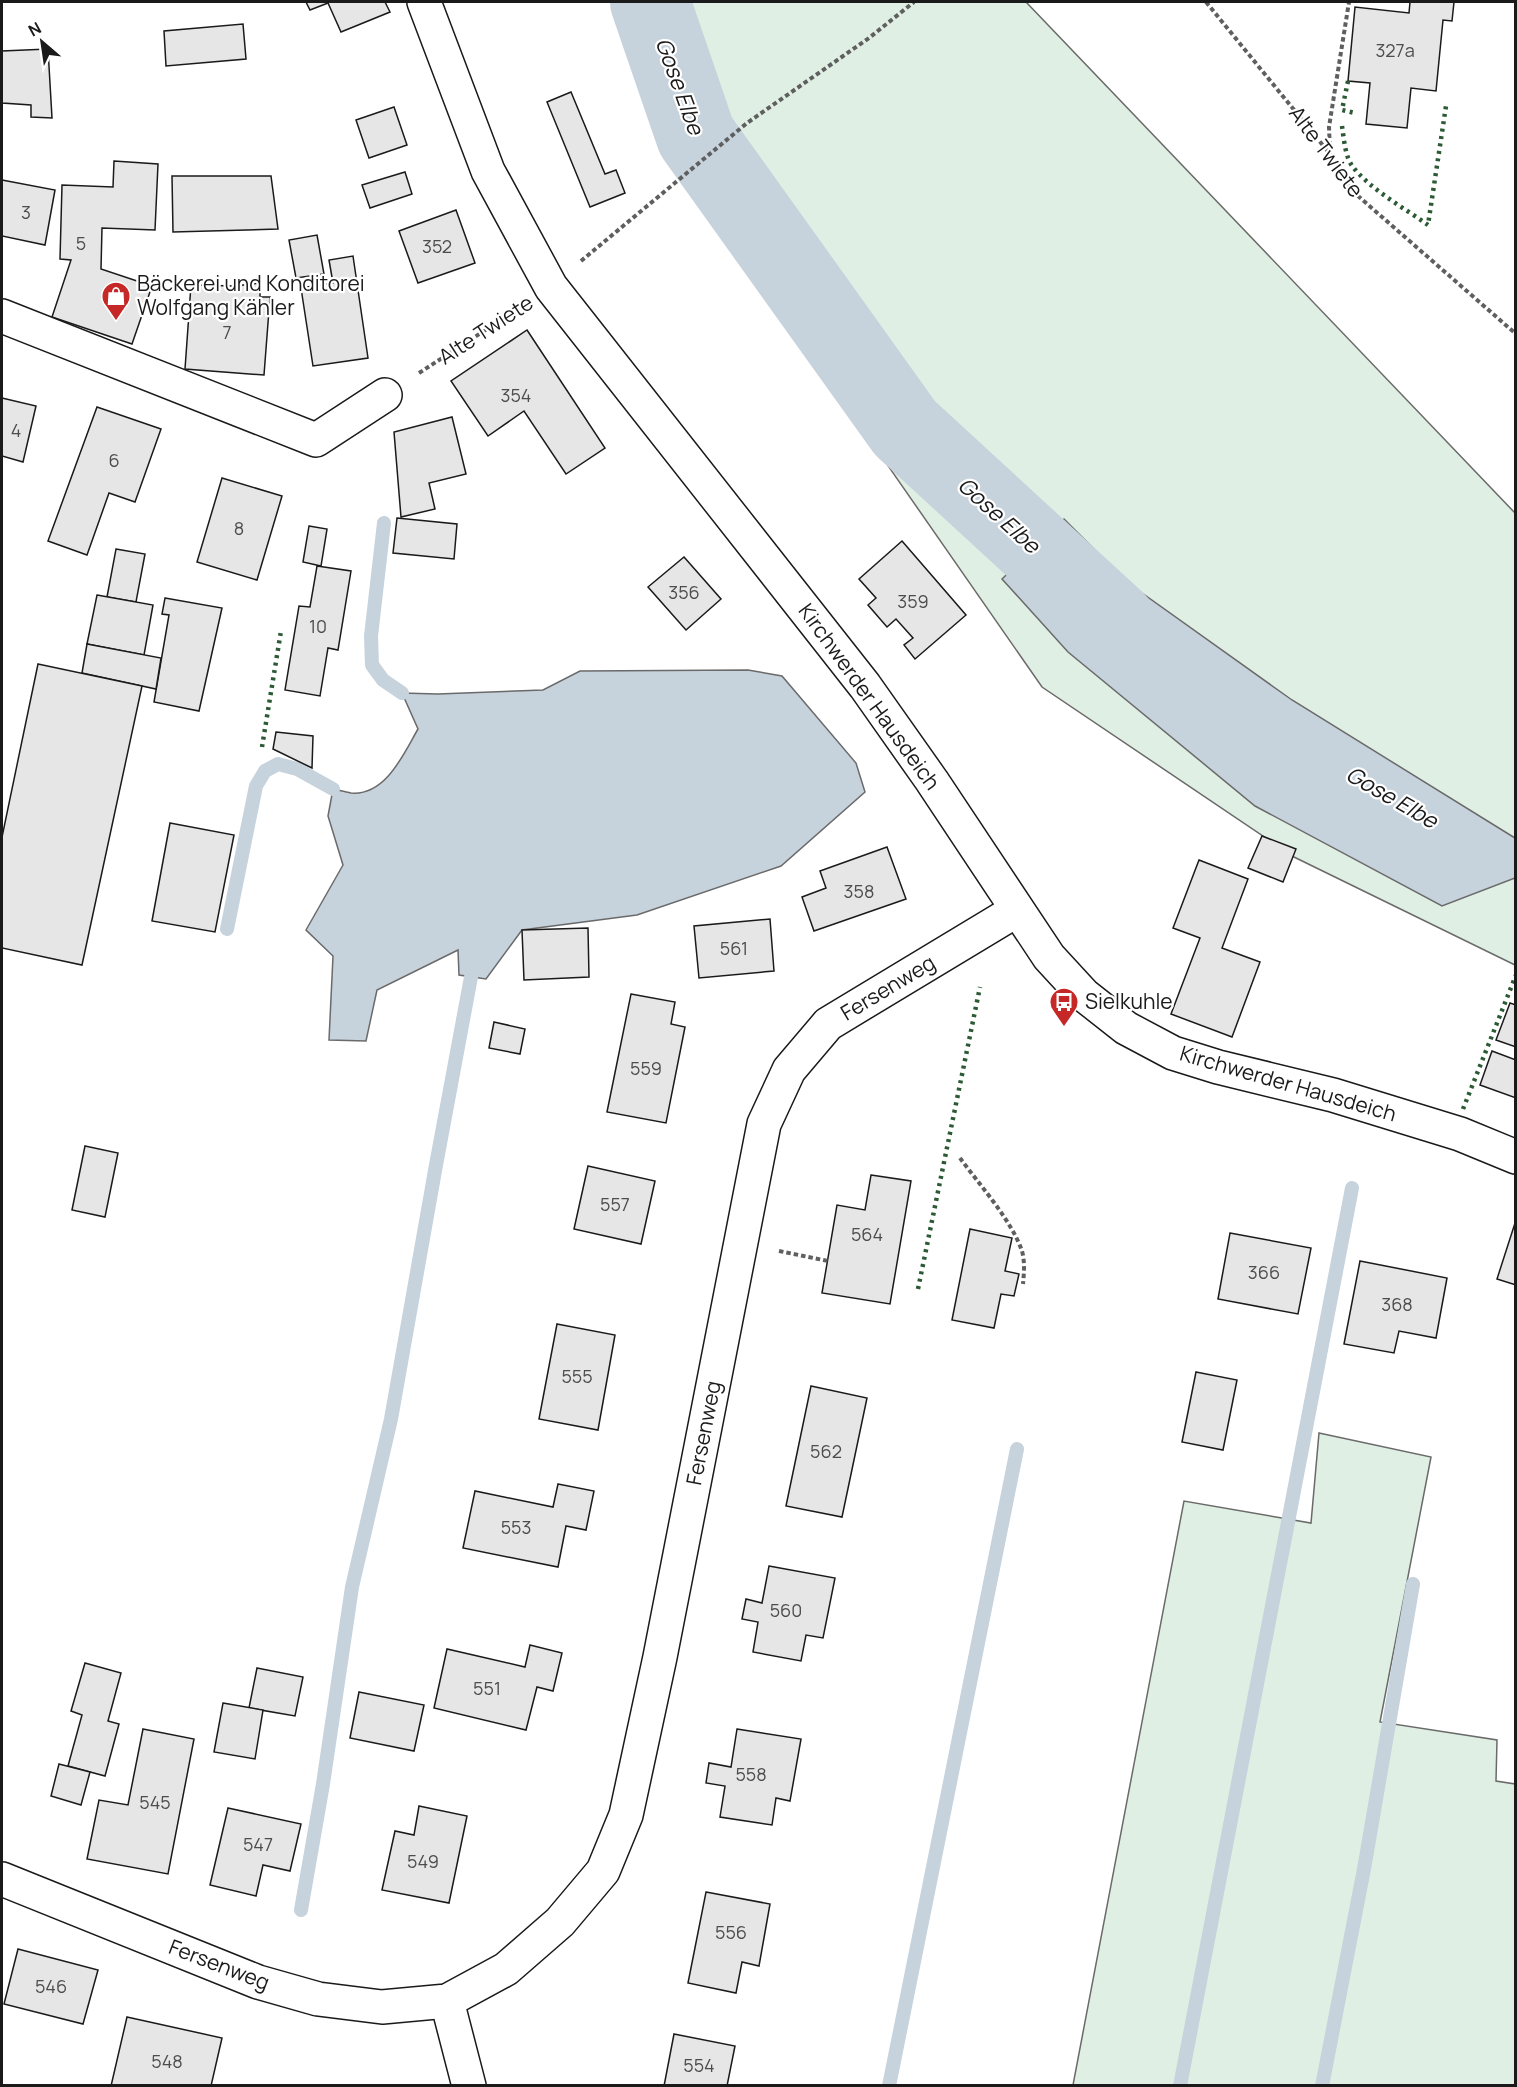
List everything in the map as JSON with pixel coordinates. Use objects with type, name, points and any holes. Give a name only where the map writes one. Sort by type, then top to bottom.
[{"type":"street","name":"Kirchwerder Hausdeich","points":[[424,2],[488,171],[551,287],[865,686],[932,781],[1049,957],[1084,995],[1126,1028],[1173,1053],[1218,1067],[1345,1098],[1460,1134],[1515,1157]]},
{"type":"street","points":[[2,316],[316,440],[385,395]]},
{"type":"street","name":"Fersenweg","points":[[2,1879],[258,1982],[318,1999],[382,2007],[447,2001],[506,1969],[560,1922],[603,1871],[626,1815],[660,1657],[764,1124],[789,1070],[828,1024],[1017,910]]},
{"type":"street","points":[[447,2001],[469,2085]]},
{"type":"path","name":"Alte Twiete","points":[[385,395],[551,287],[747,123],[869,38],[914,2]]},
{"type":"path","name":"Alte Twiete","points":[[1206,2],[1330,154],[1332,166],[1358,196],[1515,334]]},
{"type":"path","points":[[1330,154],[1329,127],[1349,2]]},
{"type":"path","points":[[960,1158],[1016,1234],[1025,1268],[1023,1284]]},
{"type":"path","points":[[740,1244],[828,1261]]},
{"type":"green space","points":[[619,2],[1026,2],[1515,513],[1515,965],[1294,857],[1042,687],[747,263]]},
{"type":"green space","points":[[1319,1433],[1431,1457],[1380,1722],[1497,1740],[1496,1781],[1515,1784],[1515,2085],[1073,2085],[1184,1501],[1311,1523]]},
{"type":"water","points":[[1064,519],[1128,583],[1292,700],[1515,838],[1515,878],[1442,906],[1255,806],[1068,652],[1002,579]]},
{"type":"water","points":[[748,670],[782,676],[856,763],[865,792],[781,866],[637,915],[522,930],[486,979],[459,975],[458,950],[377,990],[366,1041],[329,1040],[333,956],[306,930],[343,865],[328,816],[333,789],[351,793],[374,788],[400,761],[418,729],[402,693],[543,690],[580,671]]},
{"type":"building","points":[[306,2],[385,2],[390,12],[341,32],[328,3],[310,10]]},
{"type":"building","points":[[1410,2],[1454,2],[1452,21],[1443,20],[1436,91],[1411,88],[1407,128],[1366,124],[1370,83],[1348,81],[1355,7],[1409,13]]},
{"type":"building","points":[[243,24],[246,59],[166,66],[164,31]]},
{"type":"building","points":[[48,49],[52,118],[31,117],[31,105],[2,103],[2,51]]},
{"type":"building","points":[[571,92],[605,174],[616,170],[625,193],[590,207],[547,102]]},
{"type":"building","points":[[394,107],[407,145],[369,158],[356,120]]},
{"type":"building","points":[[114,161],[158,164],[155,230],[102,228],[101,269],[152,286],[132,344],[52,317],[71,260],[60,259],[62,185],[113,187]]},
{"type":"building","points":[[405,172],[412,194],[370,208],[362,185]]},
{"type":"building","points":[[172,176],[271,176],[278,229],[173,232]]},
{"type":"building","points":[[2,180],[55,190],[45,245],[2,236]]},
{"type":"building","points":[[456,210],[475,263],[418,283],[399,231]]},
{"type":"building","points":[[317,235],[324,274],[296,278],[289,240]]},
{"type":"building","points":[[353,256],[368,358],[313,366],[301,288],[333,283],[329,260]]},
{"type":"building","points":[[260,283],[260,297],[270,297],[264,375],[185,369],[191,285],[235,286]]},
{"type":"building","points":[[527,330],[605,448],[566,474],[524,411],[488,436],[451,381]]},
{"type":"building","points":[[2,398],[36,406],[23,462],[2,456]]},
{"type":"building","points":[[97,407],[161,429],[135,502],[109,493],[87,555],[48,541]]},
{"type":"building","points":[[452,417],[466,474],[429,483],[435,509],[401,517],[394,432]]},
{"type":"building","points":[[222,478],[282,496],[257,580],[197,562]]},
{"type":"building","points":[[397,518],[457,524],[454,559],[393,553]]},
{"type":"building","points":[[309,526],[327,529],[321,566],[303,562]]},
{"type":"building","points":[[902,541],[966,615],[915,659],[904,645],[913,638],[896,619],[887,627],[868,605],[876,598],[859,579]]},
{"type":"building","points":[[116,549],[145,554],[136,602],[107,597]]},
{"type":"building","points":[[684,557],[721,599],[686,630],[648,587]]},
{"type":"building","points":[[317,566],[351,571],[338,650],[328,648],[320,696],[285,690],[299,606],[310,607]]},
{"type":"building","points":[[97,595],[153,605],[144,655],[87,644]]},
{"type":"building","points":[[165,598],[222,608],[199,711],[154,702],[169,615],[162,614]]},
{"type":"building","points":[[87,644],[161,658],[156,689],[82,673]]},
{"type":"building","points":[[38,664],[142,686],[82,965],[2,948],[2,837]]},
{"type":"building","points":[[276,732],[313,736],[312,768],[273,749]]},
{"type":"building","points":[[170,823],[234,835],[215,932],[152,921]]},
{"type":"building","points":[[1262,836],[1296,849],[1283,882],[1248,868]]},
{"type":"building","points":[[887,847],[906,899],[814,931],[802,897],[826,888],[820,871]]},
{"type":"building","points":[[1199,860],[1248,879],[1222,948],[1260,962],[1232,1037],[1171,1014],[1200,938],[1173,928]]},
{"type":"building","points":[[770,919],[774,971],[699,978],[694,926]]},
{"type":"building","points":[[588,928],[589,977],[524,980],[522,930]]},
{"type":"building","points":[[631,994],[675,1002],[671,1024],[685,1027],[666,1123],[607,1112]]},
{"type":"building","points":[[1510,1003],[1516,1005],[1516,1047],[1496,1040]]},
{"type":"building","points":[[494,1022],[525,1029],[520,1054],[489,1048]]},
{"type":"building","points":[[1492,1051],[1516,1060],[1516,1098],[1480,1085]]},
{"type":"building","points":[[85,1146],[118,1153],[105,1217],[72,1210]]},
{"type":"building","points":[[588,1166],[655,1181],[641,1244],[574,1229]]},
{"type":"building","points":[[871,1175],[911,1181],[890,1304],[822,1293],[837,1205],[865,1210]]},
{"type":"building","points":[[1516,1220],[1516,1285],[1497,1279]]},
{"type":"building","points":[[970,1229],[1012,1238],[1005,1271],[1019,1274],[1014,1296],[1001,1294],[994,1328],[952,1320]]},
{"type":"building","points":[[1230,1233],[1311,1248],[1298,1314],[1218,1299]]},
{"type":"building","points":[[1360,1261],[1447,1278],[1436,1338],[1399,1331],[1394,1353],[1344,1344]]},
{"type":"building","points":[[557,1324],[615,1335],[598,1430],[539,1419]]},
{"type":"building","points":[[1196,1372],[1237,1380],[1223,1450],[1182,1442]]},
{"type":"building","points":[[811,1386],[867,1398],[842,1517],[786,1506]]},
{"type":"building","points":[[558,1484],[594,1491],[586,1530],[566,1526],[558,1567],[463,1548],[475,1491],[553,1507]]},
{"type":"building","points":[[769,1566],[835,1578],[823,1638],[806,1635],[801,1661],[753,1652],[758,1622],[742,1619],[746,1599],[762,1603]]},
{"type":"building","points":[[530,1645],[562,1653],[553,1691],[537,1687],[526,1730],[434,1708],[447,1649],[525,1667]]},
{"type":"building","points":[[85,1663],[121,1673],[108,1721],[119,1724],[105,1776],[68,1766],[82,1715],[71,1711]]},
{"type":"building","points":[[257,1668],[303,1677],[295,1716],[249,1708]]},
{"type":"building","points":[[359,1692],[424,1705],[414,1751],[350,1738]]},
{"type":"building","points":[[223,1703],[263,1710],[255,1759],[214,1752]]},
{"type":"building","points":[[143,1729],[194,1739],[168,1874],[87,1859],[99,1800],[128,1805]]},
{"type":"building","points":[[737,1729],[801,1739],[790,1801],[776,1798],[772,1825],[720,1817],[725,1786],[706,1783],[709,1763],[731,1767]]},
{"type":"building","points":[[59,1764],[90,1772],[81,1805],[51,1796]]},
{"type":"building","points":[[419,1806],[467,1816],[449,1903],[382,1890],[395,1831],[414,1835]]},
{"type":"building","points":[[228,1808],[301,1824],[290,1871],[263,1865],[256,1896],[210,1885]]},
{"type":"building","points":[[706,1892],[770,1904],[759,1966],[742,1962],[736,1993],[688,1983]]},
{"type":"building","points":[[18,1949],[98,1970],[83,2024],[4,2004]]},
{"type":"building","points":[[127,2017],[222,2038],[211,2086],[111,2086]]},
{"type":"building","points":[[674,2034],[735,2046],[727,2086],[664,2086]]},
{"type":"waterway","name":"Gose Elbe","points":[[650,2],[696,136],[905,428],[1116,622]]},
{"type":"waterway","points":[[384,523],[371,636],[372,665],[383,680],[402,693]]},
{"type":"waterway","points":[[227,929],[256,786],[265,771],[278,764],[297,769],[333,789]]},
{"type":"waterway","points":[[301,1910],[323,1784],[352,1587],[391,1419],[471,977]]},
{"type":"waterway","points":[[1180,2086],[1352,1188]]},
{"type":"waterway","points":[[889,2086],[1017,1449]]},
{"type":"waterway","points":[[1322,2086],[1364,1869],[1413,1584]]},
{"type":"hedge","points":[[1348,81],[1342,110],[1355,113]]},
{"type":"hedge","points":[[1342,126],[1347,153],[1353,167],[1378,191],[1428,225],[1446,106]]},
{"type":"hedge","points":[[262,747],[281,631]]},
{"type":"hedge","points":[[1463,1109],[1516,975]]},
{"type":"hedge","points":[[918,1289],[980,987]]},
{"type":"place","name":"Bäckerei und Konditorei Wolfgang Kähler","points":[[116,322]]},
{"type":"place","name":"Sielkuhle","points":[[1064,1028]]}]
